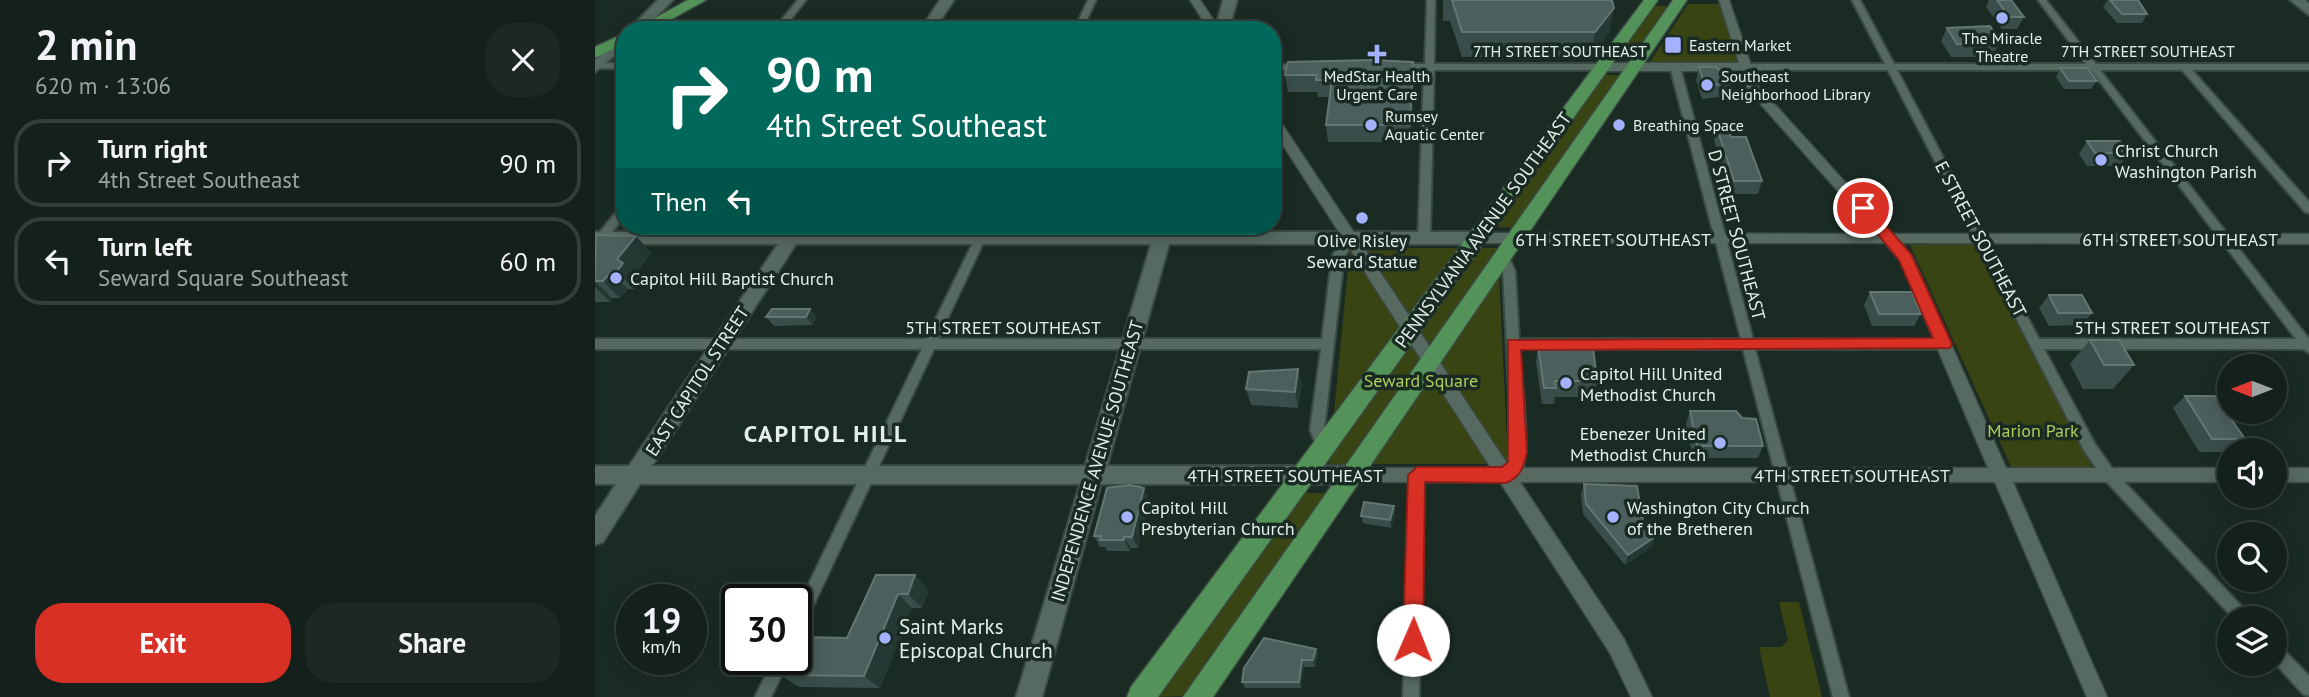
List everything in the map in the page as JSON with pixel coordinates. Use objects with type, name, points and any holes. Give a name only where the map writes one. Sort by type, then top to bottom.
[{"type":"main road","points":[[646,21],[666,0]]},
{"type":"main road","points":[[656,21],[699,0]]},
{"type":"main road","points":[[933,21],[947,0]]},
{"type":"main road","points":[[1224,21],[1230,0]]},
{"type":"main road","name":"PENNSYLVANIA AVENUE SOUTHEAST","points":[[1142,697],[1651,0]]},
{"type":"main road","name":"PENNSYLVANIA AVENUE SOUTHEAST","points":[[1197,697],[1680,0]]},
{"type":"main road","points":[[2297,0],[2309,11]]},
{"type":"main road","points":[[596,62],[616,45]]},
{"type":"main road","points":[[597,240],[720,235]]},
{"type":"main road","name":"EAST CAPITOL STREET","points":[[595,535],[792,235]]},
{"type":"main road","name":"INDEPENDENCE AVENUE SOUTHEAST","points":[[1029,697],[1162,235]]},
{"type":"main road","name":"6TH STREET SOUTHEAST","points":[[1257,235],[1477,238]]},
{"type":"main road","points":[[1477,238],[1489,254],[1504,254]]},
{"type":"main road","points":[[1325,447],[1351,475]]},
{"type":"main road","name":"4TH STREET SOUTHEAST","points":[[595,475],[1351,475]]},
{"type":"street","points":[[784,21],[802,0]]},
{"type":"street","points":[[1082,21],[1092,0]]},
{"type":"street","points":[[1195,0],[1209,21]]},
{"type":"street","points":[[1424,238],[1431,0]]},
{"type":"street","points":[[1724,0],[1752,87],[1906,258],[2097,697]]},
{"type":"street","name":"E STREET SOUTHEAST","points":[[1856,0],[2090,448],[2109,475],[2232,606]]},
{"type":"street","points":[[2042,0],[2308,345]]},
{"type":"street","points":[[596,62],[616,65]]},
{"type":"street","points":[[1281,68],[1313,67]]},
{"type":"street","name":"7TH STREET SOUTHEAST","points":[[1384,67],[2309,68]]},
{"type":"street","name":"D STREET SOUTHEAST","points":[[1675,67],[1841,697]]},
{"type":"street","points":[[2185,67],[2309,209]]},
{"type":"street","points":[[1281,132],[1617,646],[1642,697]]},
{"type":"street","points":[[597,240],[616,219]]},
{"type":"street","points":[[812,594],[982,235]]},
{"type":"street","points":[[1325,447],[1317,430],[1338,256],[1351,238]]},
{"type":"street","name":"6TH STREET SOUTHEAST","points":[[1477,238],[1504,254],[1720,239],[2309,239]]},
{"type":"street","points":[[1504,254],[1509,271],[1518,458],[1516,466],[1506,475]]},
{"type":"street","name":"5TH STREET SOUTHEAST","points":[[595,344],[1328,344]]},
{"type":"street","points":[[1513,344],[1944,344]]},
{"type":"street","name":"5TH STREET SOUTHEAST","points":[[2036,344],[2308,345]]},
{"type":"street","name":"4TH STREET SOUTHEAST","points":[[1351,475],[2217,475]]},
{"type":"street","points":[[1411,697],[1417,475]]},
{"type":"street","points":[[2287,475],[2309,475]]},
{"type":"street","points":[[2287,665],[2309,688]]},
{"type":"street","points":[[763,697],[774,675]]},
{"type":"green space","points":[[1688,4],[1719,4],[1739,62],[1650,62]]},
{"type":"green space","points":[[1654,6],[1670,6],[1633,59],[1615,59]]},
{"type":"green space","points":[[1604,75],[1622,75],[1515,228],[1494,227]]},
{"type":"green space","name":"Marion Park","points":[[1910,245],[1977,245],[2093,469],[2012,469]]},
{"type":"green space","name":"Seward Square","points":[[1350,248],[1502,248],[1498,253],[1508,464],[1329,464]]},
{"type":"green space","points":[[1303,493],[1330,493],[1187,696],[1156,697]]},
{"type":"green space","points":[[1779,602],[1799,602],[1822,697],[1770,697],[1759,647],[1782,647],[1788,640]]},
{"type":"building","points":[[1452,0],[1612,0],[1614,8],[1595,32],[1462,32]]},
{"type":"building","points":[[1997,0],[2011,0],[2024,17],[2009,17]]},
{"type":"building","points":[[2110,0],[2138,0],[2147,14],[2122,14]]},
{"type":"building","points":[[1990,26],[2000,42],[1957,44],[1947,28]]},
{"type":"building","points":[[1288,62],[1413,62],[1410,125],[1326,125],[1332,80],[1316,80],[1317,75],[1285,75]]},
{"type":"building","points":[[1699,67],[1716,67],[1731,83],[1705,86]]},
{"type":"building","points":[[2060,68],[2087,68],[2097,81],[2069,81]]},
{"type":"building","points":[[1717,128],[1728,128],[1731,137],[1746,137],[1762,181],[1734,181]]},
{"type":"building","points":[[2087,141],[2120,141],[2129,153],[2095,153]]},
{"type":"building","points":[[596,235],[636,236],[617,259],[623,263],[603,281],[595,281]]},
{"type":"building","points":[[1870,292],[1912,292],[1921,314],[1879,314]]},
{"type":"building","points":[[2049,295],[2082,295],[2092,313],[2058,313]]},
{"type":"building","points":[[772,309],[810,309],[806,317],[766,317]]},
{"type":"building","points":[[2090,340],[2119,340],[2134,365],[2104,365]]},
{"type":"building","points":[[1538,345],[1593,347],[1597,381],[1555,381],[1556,388],[1544,388]]},
{"type":"building","points":[[1298,369],[1295,392],[1246,389],[1249,372]]},
{"type":"building","points":[[2185,396],[2215,396],[2217,424],[2235,424],[2244,438],[2212,439]]},
{"type":"building","points":[[1690,411],[1736,411],[1742,418],[1756,419],[1763,446],[1697,446]]},
{"type":"building","points":[[1584,484],[1637,486],[1644,527],[1655,537],[1628,555],[1586,504]]},
{"type":"building","name":"Capitol Hill Presbyterian Church","points":[[1130,485],[1144,488],[1132,537],[1124,537],[1124,540],[1100,540],[1101,536],[1094,536],[1107,488]]},
{"type":"building","points":[[1364,502],[1394,506],[1390,520],[1361,516]]},
{"type":"building","points":[[876,575],[915,575],[908,594],[898,594],[864,676],[780,675],[812,675],[812,637],[847,638]]},
{"type":"building","points":[[1264,638],[1316,649],[1313,660],[1302,660],[1299,682],[1242,682],[1244,668]]},
{"type":"place","name":"The Miracle Theatre","points":[[2002,18]]},
{"type":"place","name":"Eastern Market","points":[[1673,45]]},
{"type":"place","name":"MedStar Health Urgent Care","points":[[1377,54]]},
{"type":"place","name":"Southeast Neighborhood Library","points":[[1707,85]]},
{"type":"place","name":"Rumsey Aquatic Center","points":[[1371,125]]},
{"type":"place","name":"Breathing Space","points":[[1619,125]]},
{"type":"place","name":"Christ Church Washington Parish","points":[[2101,160]]},
{"type":"place","name":"Olive Risley Seward Statue","points":[[1362,218]]},
{"type":"place","name":"Capitol Hill Baptist Church","points":[[616,278]]},
{"type":"place","name":"Capitol Hill United Methodist Church","points":[[1566,383]]},
{"type":"place","name":"Ebenezer United Methodist Church","points":[[1720,443]]},
{"type":"place","name":"Capitol Hill Presbyterian Church","points":[[1127,517]]},
{"type":"place","name":"Washington City Church of the Bretheren","points":[[1613,517]]},
{"type":"place","name":"Saint Marks Episcopal Church","points":[[885,638]]},
{"type":"district","name":"CAPITOL HILL","points":[[826,433]]},
{"type":"route","points":[[1413,640],[1417,475],[1506,475],[1516,466],[1518,452],[1513,344],[1944,344],[1906,258],[1863,208]]}]
